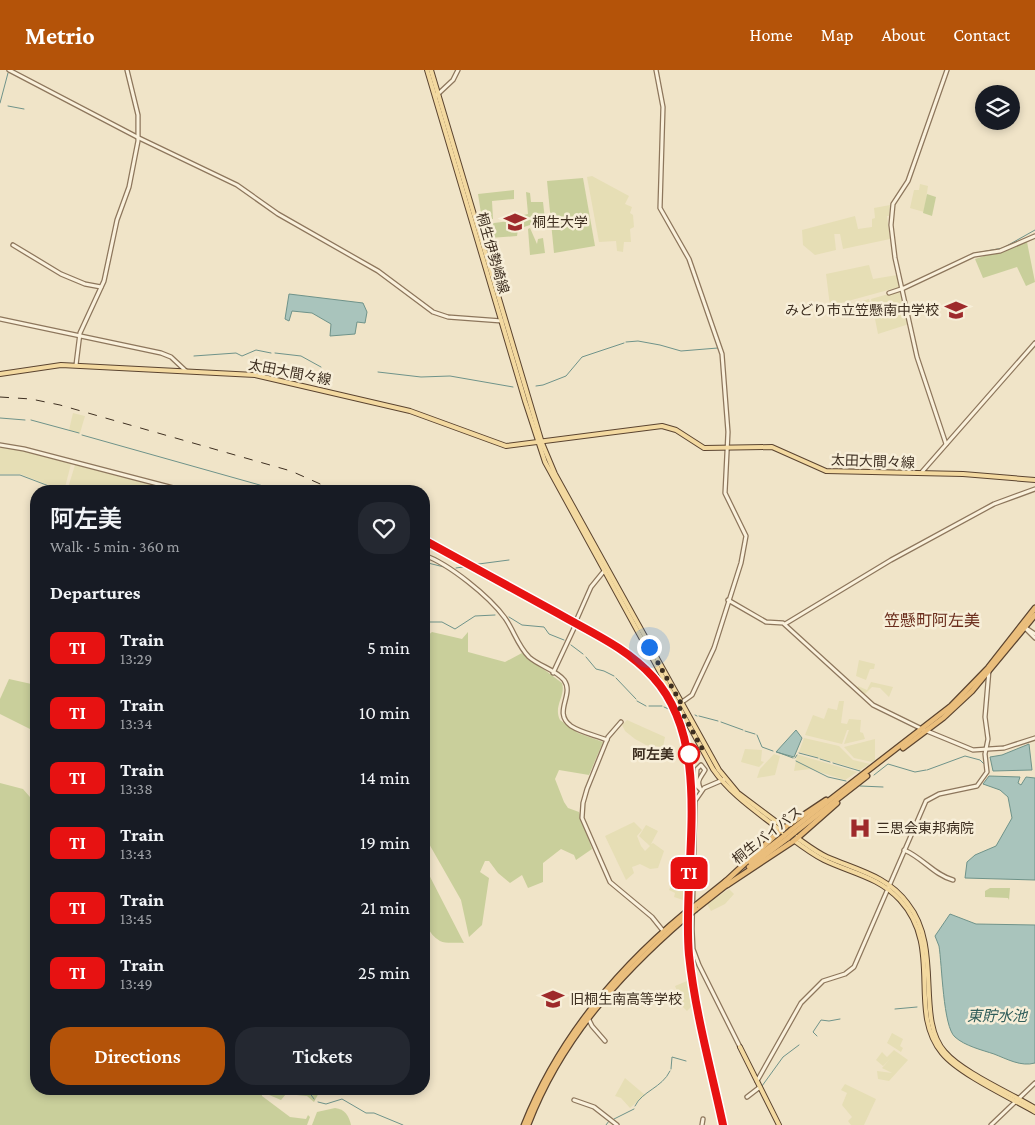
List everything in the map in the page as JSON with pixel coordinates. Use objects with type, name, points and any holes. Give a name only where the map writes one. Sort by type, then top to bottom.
[{"type":"highway","name":"桐生バイパス","points":[[524,1125],[549,1073],[588,1015],[665,933],[726,883],[856,785],[962,700],[1023,626],[1035,608]]},
{"type":"highway","name":"桐生バイパス","points":[[1023,626],[1035,615]]},
{"type":"highway","name":"桐生バイパス","points":[[793,832],[867,772],[924,730]]},
{"type":"highway","points":[[726,883],[782,829],[867,772]]},
{"type":"highway","points":[[726,883],[796,839],[856,785]]},
{"type":"highway","name":"桐生バイパス","points":[[528,1125],[545,1081]]},
{"type":"main road","name":"桐生伊勢崎線","points":[[427,70],[437,96]]},
{"type":"main road","name":"桐生伊勢崎線","points":[[431,70],[503,321],[552,476],[667,686],[679,704]]},
{"type":"main road","name":"太田大間々線","points":[[0,374],[51,365],[76,365],[272,378],[410,411],[501,445],[540,443],[654,425],[673,428],[702,447],[775,448],[826,471],[963,474],[1035,480]]},
{"type":"main road","name":"桐生伊勢崎線","points":[[540,443],[560,486],[679,704]]},
{"type":"main road","points":[[679,704],[723,780],[737,797],[822,855],[870,873],[888,887],[908,910],[921,935],[925,959],[928,1021],[935,1043],[954,1064],[1035,1108]]},
{"type":"main road","points":[[740,1047],[778,1125]]},
{"type":"main road","points":[[1018,1100],[1035,1112]]},
{"type":"street","points":[[9,70],[138,138],[240,187],[284,218],[378,271],[433,312],[448,317],[503,321]]},
{"type":"street","points":[[76,365],[80,335],[101,287],[118,216],[129,187],[138,138],[138,114],[127,70]]},
{"type":"street","points":[[437,96],[453,80],[458,70]]},
{"type":"street","points":[[656,70],[663,107],[660,208],[689,259],[722,351],[728,448],[726,493],[746,536],[741,563],[713,652],[694,693],[679,704]]},
{"type":"street","points":[[946,444],[917,357],[901,289],[892,242],[892,209],[908,181],[947,70]]},
{"type":"street","points":[[889,293],[974,255],[1000,250],[1035,236]]},
{"type":"street","points":[[13,245],[61,274],[85,284],[101,287]]},
{"type":"street","points":[[0,319],[80,335],[171,357],[187,372]]},
{"type":"street","points":[[921,473],[1035,343]]},
{"type":"street","points":[[0,445],[24,449],[161,485]]},
{"type":"street","points":[[785,624],[891,560],[994,504],[1035,489]]},
{"type":"street","points":[[430,558],[450,568],[490,602],[506,620],[526,653],[562,679],[566,685],[562,711],[565,720],[577,729],[607,740]]},
{"type":"street","points":[[553,673],[592,587],[604,571]]},
{"type":"street","points":[[728,600],[766,622],[785,624],[873,705],[924,730],[971,749],[1009,748],[1035,738]]},
{"type":"street","points":[[1023,626],[1035,636]]},
{"type":"street","points":[[757,1081],[801,1003],[823,981],[845,974],[854,967],[928,799],[939,794],[976,786],[988,770],[985,758],[988,739],[985,717],[988,670]]},
{"type":"street","points":[[621,722],[607,740],[583,800],[582,815],[610,882],[652,917],[665,933]]},
{"type":"street","points":[[701,766],[705,770],[698,778],[698,785],[702,790],[696,786],[697,769],[701,766]]},
{"type":"street","points":[[723,780],[702,790],[694,806],[693,945],[699,965],[740,1047]]},
{"type":"street","points":[[904,850],[920,858],[942,875],[953,880]]},
{"type":"street","points":[[588,1015],[592,1026],[605,1041]]},
{"type":"street","points":[[991,1125],[1035,1083]]},
{"type":"street","points":[[748,1097],[760,1087]]},
{"type":"street","points":[[574,1100],[594,1106],[617,1125]]},
{"type":"street","points":[[702,1125],[703,1119]]},
{"type":"shaded area","points":[[592,176],[629,196],[625,204],[632,207],[630,213],[633,215],[634,227],[630,229],[631,242],[624,242],[623,252],[617,251],[616,241],[599,242],[587,177]]},
{"type":"shaded area","points":[[920,184],[928,186],[924,212],[910,208],[914,190],[919,190]]},
{"type":"shaded area","points":[[890,205],[889,216],[887,216],[890,239],[843,249],[840,234],[834,234],[836,250],[815,255],[803,245],[802,230],[855,216],[858,229],[872,227],[872,219],[875,218],[874,208]]},
{"type":"shaded area","points":[[869,265],[873,279],[897,275],[899,287],[830,306],[826,274]]},
{"type":"shaded area","points":[[899,291],[909,324],[878,334],[871,299]]},
{"type":"shaded area","points":[[869,299],[872,312],[852,318],[849,305]]},
{"type":"shaded area","points":[[73,413],[85,416],[80,433],[69,430]]},
{"type":"shaded area","points":[[0,448],[11,448],[71,464],[66,485],[48,485],[20,474],[0,474]]},
{"type":"shaded area","points":[[75,465],[152,485],[69,485]]},
{"type":"shaded area","points":[[859,660],[875,664],[874,669],[870,669],[866,680],[856,676]]},
{"type":"shaded area","points":[[871,682],[893,687],[889,697],[880,688],[872,687],[864,695],[857,688],[858,686],[867,690]]},
{"type":"shaded area","points":[[839,701],[844,701],[841,723],[847,724],[849,719],[861,720],[860,732],[863,733],[865,739],[844,744],[849,730],[847,730],[842,744],[805,735],[813,715],[824,719],[828,708],[837,710]]},
{"type":"shaded area","points":[[627,720],[665,737],[663,747],[646,745],[635,739],[625,731],[622,725]]},
{"type":"shaded area","points":[[804,738],[839,746],[853,760],[870,764],[860,770],[799,752]]},
{"type":"shaded area","points":[[875,739],[875,760],[872,762],[854,758],[844,747]]},
{"type":"shaded area","points":[[745,749],[762,750],[761,761],[764,762],[759,767],[741,762]]},
{"type":"shaded area","points":[[774,754],[780,756],[775,775],[757,778],[760,769]]},
{"type":"shaded area","points":[[797,755],[857,772],[845,780],[810,769],[794,771]]},
{"type":"shaded area","points":[[634,822],[642,830],[637,836],[645,851],[650,846],[639,836],[646,825],[658,831],[651,844],[653,843],[664,851],[658,868],[650,869],[640,864],[632,867],[634,873],[626,880],[605,836]]},
{"type":"shaded area","points":[[681,864],[684,866],[683,900],[674,897],[675,893],[669,890]]},
{"type":"shaded area","points":[[729,889],[734,894],[725,904],[711,911],[707,904]]},
{"type":"shaded area","points":[[687,981],[691,1007],[687,1011],[677,1001],[671,1007],[665,1001],[677,991],[675,986]]},
{"type":"shaded area","points":[[892,1033],[903,1039],[900,1046],[903,1048],[901,1052],[887,1043]]},
{"type":"shaded area","points":[[894,1050],[908,1060],[889,1081],[878,1079],[877,1071],[892,1073],[882,1068],[890,1059],[883,1066],[876,1060],[882,1052],[887,1057]]},
{"type":"shaded area","points":[[625,1078],[645,1095],[630,1108],[621,1098],[615,1096]]},
{"type":"shaded area","points":[[845,1084],[876,1099],[864,1125],[851,1125],[848,1121],[852,1117],[842,1105],[847,1093],[841,1090]]},
{"type":"green space","points":[[583,178],[595,246],[554,253],[547,181]]},
{"type":"green space","points":[[514,190],[514,199],[492,201],[493,219],[482,220],[478,194]]},
{"type":"green space","points":[[526,192],[530,193],[531,202],[543,202],[546,229],[540,228],[539,221],[518,229],[517,236],[490,238],[486,224],[519,220],[519,216],[528,214]]},
{"type":"green space","points":[[927,194],[936,197],[932,216],[923,213]]},
{"type":"green space","points":[[530,228],[537,244],[538,239],[543,238],[545,253],[530,255],[528,229]]},
{"type":"green space","points":[[1027,242],[1035,282],[1026,286],[1017,267],[983,278],[975,259]]},
{"type":"green space","points":[[432,632],[462,639],[468,632],[468,652],[505,662],[522,653],[562,683],[563,688],[558,710],[560,720],[578,733],[603,742],[589,775],[559,770],[555,779],[568,808],[579,812],[592,849],[576,860],[574,855],[561,849],[543,863],[543,882],[528,888],[522,875],[510,883],[498,873],[489,861],[485,861],[480,872],[489,878],[482,925],[469,937],[461,900],[430,846],[430,634]]},
{"type":"green space","points":[[9,679],[30,684],[30,729],[0,714],[0,699]]},
{"type":"green space","points":[[0,783],[23,789],[30,797],[30,1095],[262,1095],[290,1117],[306,1119],[308,1115],[310,1117],[307,1125],[0,1125]]},
{"type":"green space","points":[[430,877],[464,943],[440,941],[430,932]]},
{"type":"green space","points":[[990,888],[1010,888],[1009,900],[1008,898],[985,897],[985,891]]},
{"type":"green space","points":[[269,1095],[285,1095],[281,1100]]},
{"type":"green space","points":[[296,1095],[318,1095],[314,1102],[307,1096]]},
{"type":"green space","points":[[335,1108],[346,1114],[351,1125],[312,1125],[317,1112]]},
{"type":"water","points":[[289,294],[363,303],[367,312],[365,323],[357,322],[355,334],[330,336],[331,324],[312,313],[292,311],[289,321],[285,319]]},
{"type":"water","points":[[796,730],[802,738],[794,757],[776,752]]},
{"type":"water","points":[[1029,744],[1032,770],[993,771],[990,757],[1002,755]]},
{"type":"water","points":[[989,776],[1020,777],[1018,783],[1021,785],[1026,777],[1035,778],[1035,880],[965,878],[967,862],[975,855],[996,846],[1012,818],[1008,797],[1000,790],[983,784]]},
{"type":"water","name":"東貯水池","points":[[950,914],[976,924],[1035,925],[1035,1063],[1019,1063],[974,1047],[959,1040],[951,1031],[945,1009],[939,946],[935,936]]},
{"type":"waterway","points":[[0,103],[8,73]]},
{"type":"waterway","points":[[8,106],[24,109]]},
{"type":"waterway","points":[[976,253],[1003,248],[1035,230]]},
{"type":"waterway","points":[[626,342],[638,341],[681,351],[718,348]]},
{"type":"waterway","points":[[536,386],[566,376],[582,357],[624,343]]},
{"type":"waterway","points":[[194,356],[236,353],[242,356],[256,350],[271,353]]},
{"type":"waterway","points":[[275,353],[301,356],[321,367]]},
{"type":"waterway","points":[[378,372],[421,377],[450,376],[513,387]]},
{"type":"waterway","points":[[0,418],[25,420]]},
{"type":"waterway","points":[[31,420],[79,433]]},
{"type":"waterway","points":[[82,435],[260,485]]},
{"type":"waterway","points":[[0,475],[20,475],[46,485]]},
{"type":"waterway","points":[[471,565],[509,560]]},
{"type":"waterway","points":[[430,564],[444,567]]},
{"type":"waterway","points":[[456,568],[470,566]]},
{"type":"waterway","points":[[430,622],[442,622],[455,629],[475,616],[495,615]]},
{"type":"waterway","points":[[509,617],[522,625],[544,627],[549,634],[564,640]]},
{"type":"waterway","points":[[571,645],[583,654]]},
{"type":"waterway","points":[[586,657],[596,669],[614,676]]},
{"type":"waterway","points":[[616,678],[636,699]]},
{"type":"waterway","points":[[637,701],[646,706]]},
{"type":"waterway","points":[[649,706],[662,706]]},
{"type":"waterway","points":[[664,707],[673,711]]},
{"type":"waterway","points":[[699,716],[718,721]]},
{"type":"waterway","points":[[721,722],[743,730]]},
{"type":"waterway","points":[[745,731],[755,734]]},
{"type":"waterway","points":[[757,735],[762,747],[773,751]]},
{"type":"waterway","points":[[777,752],[793,758]]},
{"type":"waterway","points":[[799,753],[818,758]]},
{"type":"waterway","points":[[927,770],[965,756],[980,760],[985,765]]},
{"type":"waterway","points":[[820,759],[830,762]]},
{"type":"waterway","points":[[796,761],[828,777],[846,781]]},
{"type":"waterway","points":[[833,763],[860,771]]},
{"type":"waterway","points":[[874,775],[888,764],[915,772],[926,770]]},
{"type":"waterway","points":[[860,786],[883,787]]},
{"type":"waterway","points":[[895,1009],[917,1007]]},
{"type":"waterway","points":[[817,1036],[813,1032],[821,1020],[840,1019]]},
{"type":"waterway","points":[[762,1086],[783,1057],[799,1045]]},
{"type":"waterway","points":[[671,1069],[672,1057],[686,1061]]},
{"type":"waterway","points":[[635,1106],[642,1097],[662,1082],[670,1071]]},
{"type":"waterway","points":[[311,1095],[314,1099]]},
{"type":"waterway","points":[[318,1102],[326,1104],[342,1099],[366,1113],[374,1113],[403,1125]]},
{"type":"waterway","points":[[614,1119],[634,1109]]},
{"type":"waterway","points":[[606,1125],[609,1121]]},
{"type":"railway","points":[[0,397],[31,399],[60,405],[291,471],[322,485]]},
{"type":"railway","points":[[430,543],[621,649],[653,677],[673,705],[684,738],[690,773],[692,810],[687,921],[689,955],[699,1019],[723,1125]]},
{"type":"train","name":"TI","points":[[430,543],[625,652],[654,678],[672,702],[685,738],[690,770],[689,955],[696,1000],[723,1125]]},
{"type":"place","name":"桐生大学","points":[[515,222]]},
{"type":"place","name":"みどり市立笠懸南中学校","points":[[956,310]]},
{"type":"place","name":"阿左美","points":[[689,754]]},
{"type":"place","name":"三思会東邦病院","points":[[860,828]]},
{"type":"place","name":"旧桐生南高等学校","points":[[553,999]]},
{"type":"district","name":"笠懸町阿左美","points":[[932,620]]},
{"type":"route","points":[[649,647],[681,703],[678,705],[703,750],[689,754]]}]
